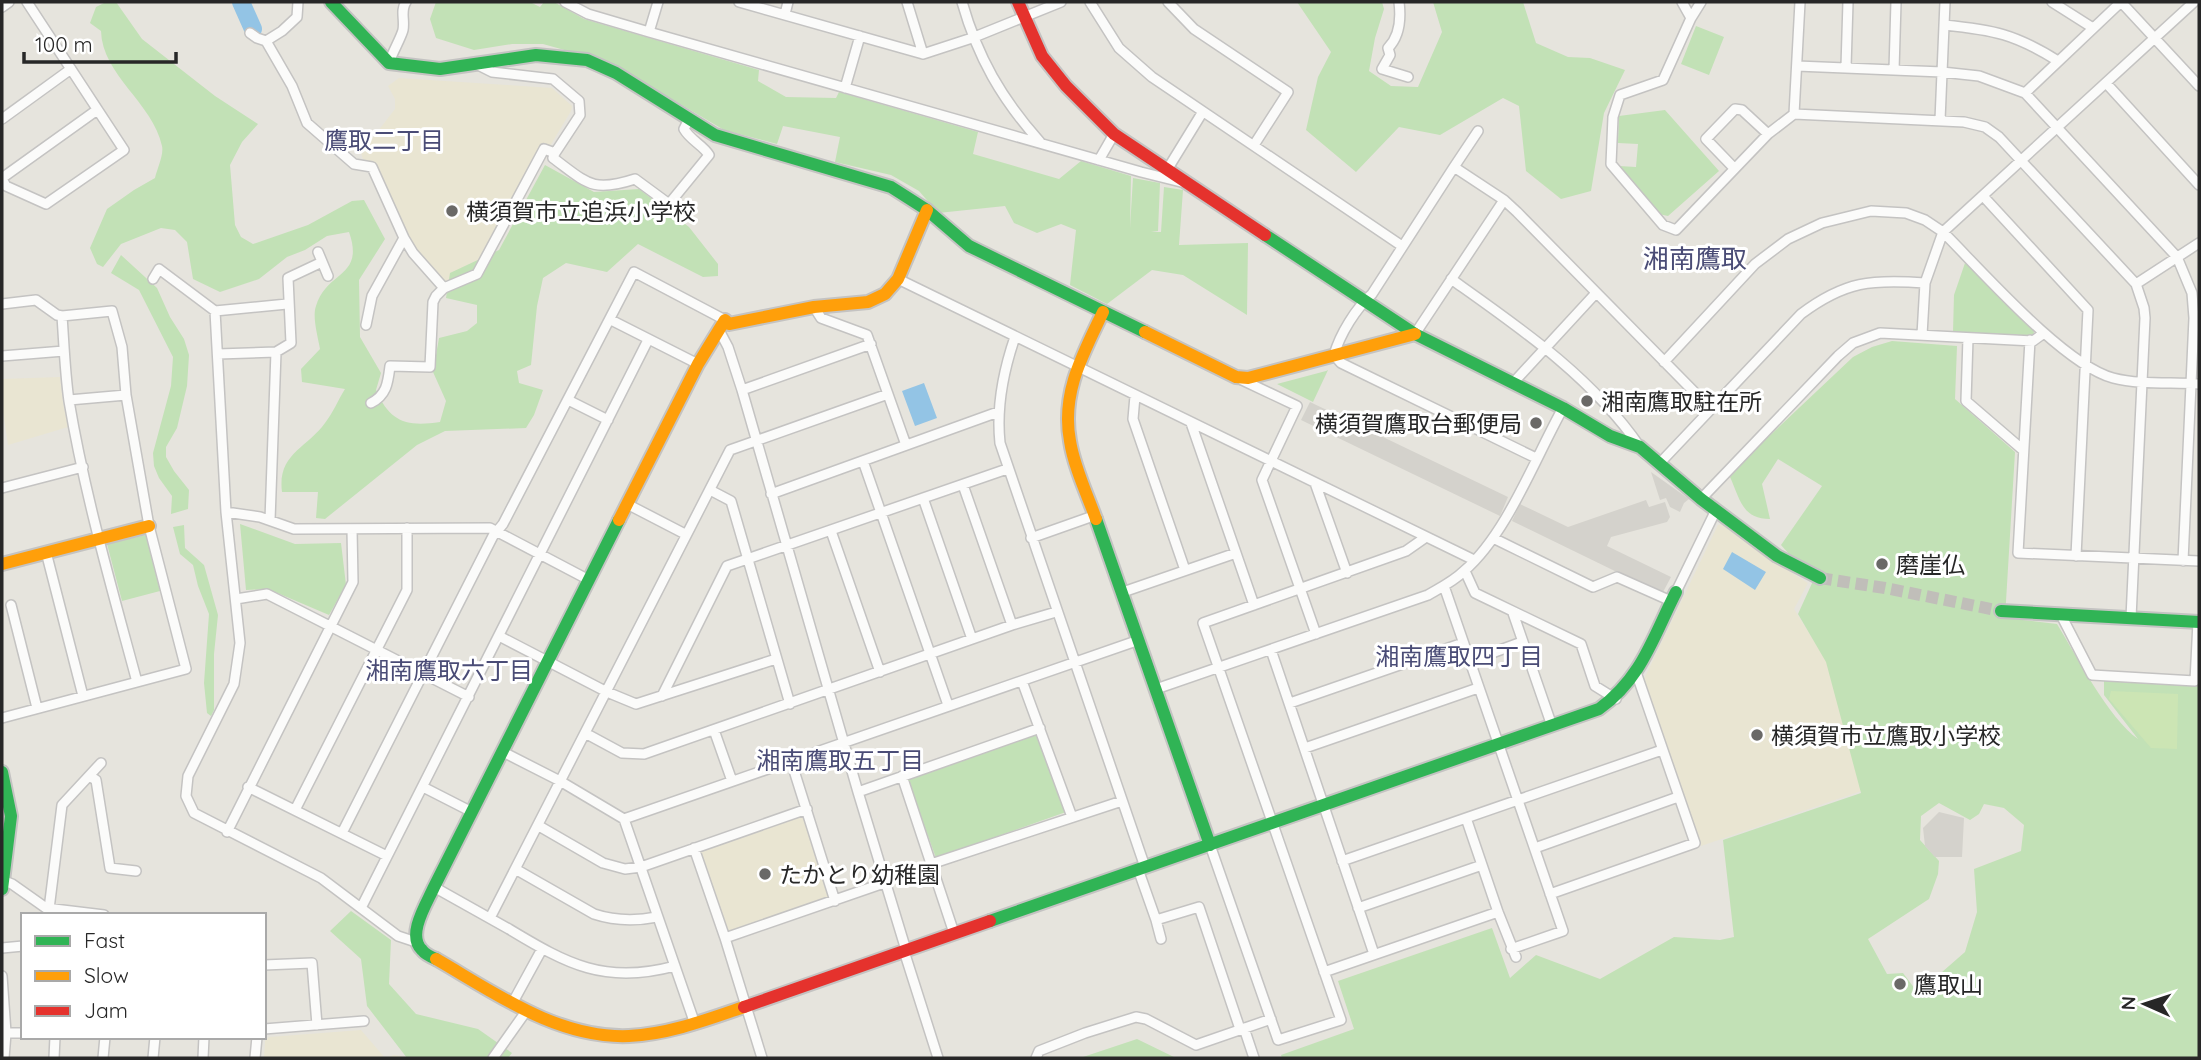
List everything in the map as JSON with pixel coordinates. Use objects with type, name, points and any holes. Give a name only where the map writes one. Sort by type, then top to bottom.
[{"type":"street","points":[[2,6],[9,2]]},
{"type":"street","points":[[27,2],[124,150],[46,205],[6,186],[2,178],[97,110]]},
{"type":"street","points":[[266,41],[282,32],[297,17],[298,2]]},
{"type":"street","points":[[331,2],[389,63],[440,69],[536,55],[587,60],[616,74],[715,135],[891,187],[926,210],[968,246],[1297,406],[1262,480],[1316,634]]},
{"type":"street","points":[[389,63],[402,33],[401,9],[406,2]]},
{"type":"street","points":[[565,2],[588,14],[649,32],[1186,183]]},
{"type":"street","points":[[649,32],[659,2]]},
{"type":"street","points":[[739,2],[923,54],[972,38],[1061,2]]},
{"type":"street","points":[[785,14],[788,2]]},
{"type":"street","points":[[907,2],[923,54]]},
{"type":"street","points":[[962,2],[972,38],[1004,96],[1041,143]]},
{"type":"street","points":[[1018,2],[1042,56],[1066,86],[1114,134],[1415,334],[1563,408],[1610,436],[1640,447]]},
{"type":"street","points":[[1090,2],[1119,48],[1152,77],[1402,246]]},
{"type":"street","points":[[1168,2],[1194,29],[1288,92],[1254,145]]},
{"type":"street","points":[[1399,2],[1401,18],[1394,42],[1388,48],[1390,55],[1382,69],[1408,77]]},
{"type":"street","points":[[1682,2],[1691,18]]},
{"type":"street","points":[[1701,2],[1662,80],[1620,94],[1613,117],[1611,164],[1663,225],[1676,230],[1768,134],[1794,114],[1940,120],[1985,127],[2022,160],[2136,284],[2144,309],[2131,618]]},
{"type":"street","points":[[1794,114],[1800,2]]},
{"type":"street","points":[[1846,67],[1849,2]]},
{"type":"street","points":[[1894,70],[1896,2]]},
{"type":"street","points":[[1940,120],[1945,2]]},
{"type":"street","points":[[2052,2],[2093,28]]},
{"type":"street","points":[[2025,93],[2121,2],[2199,86]]},
{"type":"street","points":[[1922,335],[1925,283],[1942,232],[2194,2]]},
{"type":"street","points":[[1944,25],[1989,29],[2018,38],[2058,61]]},
{"type":"street","points":[[250,33],[266,41],[292,86],[307,123],[354,164],[372,166],[404,238],[413,253],[444,288]]},
{"type":"street","points":[[845,88],[860,36]]},
{"type":"street","points":[[476,64],[492,72],[553,79],[579,102],[580,116],[553,158],[585,181],[605,187],[635,179],[670,204],[709,155],[684,129],[689,119]]},
{"type":"street","points":[[1797,66],[1979,76],[2025,93],[2178,257],[2192,293],[2194,318],[2195,384],[2183,561]]},
{"type":"street","points":[[2,119],[71,69]]},
{"type":"street","points":[[2106,83],[2199,185]]},
{"type":"street","points":[[1734,169],[1706,139],[1735,109],[1742,110],[1768,134]]},
{"type":"street","points":[[1167,170],[1202,113]]},
{"type":"street","points":[[1334,355],[1337,344],[1364,300],[1372,294],[1478,131]]},
{"type":"street","points":[[1099,160],[1114,134]]},
{"type":"street","points":[[371,403],[378,399],[388,385],[390,366],[430,367],[433,302],[436,296],[444,288],[477,274],[544,149],[555,153]]},
{"type":"street","points":[[1454,167],[1504,200],[1712,409]]},
{"type":"street","points":[[1983,196],[2088,310],[2076,556]]},
{"type":"street","points":[[1236,377],[1248,378],[1415,334],[1504,200]]},
{"type":"street","points":[[342,833],[634,272],[722,325],[814,307],[868,302],[885,295],[898,279],[926,210]]},
{"type":"street","points":[[1664,362],[1755,264],[1788,239],[1822,223],[1871,211],[1906,214],[1926,220],[1942,232],[2044,333],[2086,365],[2112,378],[2195,384]]},
{"type":"street","points":[[366,325],[372,296],[404,238]]},
{"type":"street","points":[[2136,284],[2199,243]]},
{"type":"street","points":[[318,252],[328,276]]},
{"type":"street","points":[[218,354],[276,352],[290,342],[288,278],[323,262]]},
{"type":"street","points":[[153,279],[159,269],[215,312],[288,304]]},
{"type":"street","points":[[898,279],[1474,560]]},
{"type":"street","points":[[1451,279],[1546,346],[1617,415],[1640,447],[1701,499],[1777,556],[1820,578]]},
{"type":"street","points":[[1660,464],[1801,314],[1819,301],[1842,288],[1861,283],[1884,280],[1925,283]]},
{"type":"street","points":[[1513,383],[1596,293]]},
{"type":"street","points":[[2,304],[36,300],[62,316],[112,311],[122,347],[125,395],[149,526],[186,669],[2,718]]},
{"type":"street","points":[[814,307],[821,318],[867,335],[906,445]]},
{"type":"street","points":[[215,312],[226,512],[240,643],[234,684],[188,776],[186,796],[194,813],[321,878],[398,936],[416,942]]},
{"type":"street","points":[[1102,312],[1070,383],[1070,444],[1278,1040],[1341,1020],[1203,623],[1405,551],[1426,537]]},
{"type":"street","points":[[62,316],[69,400],[98,539],[137,682]]},
{"type":"street","points":[[611,320],[698,364]]},
{"type":"street","points":[[722,325],[698,364],[627,504],[434,887],[416,932],[416,942],[422,951],[527,1010],[579,1030],[622,1036],[660,1033],[695,1024],[1599,709],[1616,699],[1637,675],[1716,510]]},
{"type":"street","points":[[722,325],[884,883],[938,1058]]},
{"type":"street","points":[[1701,499],[1853,343],[1880,333],[2034,341],[2044,333]]},
{"type":"street","points":[[1015,337],[1006,362],[998,412],[1000,443],[1122,801],[1161,939]]},
{"type":"street","points":[[1968,338],[1966,401],[2023,450]]},
{"type":"street","points":[[360,908],[648,340]]},
{"type":"street","points":[[2030,340],[2018,552],[2199,561]]},
{"type":"street","points":[[742,390],[871,344]]},
{"type":"street","points":[[2,356],[64,351]]},
{"type":"street","points":[[270,520],[276,352]]},
{"type":"street","points":[[1334,355],[1341,363],[1536,458]]},
{"type":"street","points":[[490,918],[517,870],[685,534],[730,450],[888,394]]},
{"type":"street","points":[[69,400],[125,395]]},
{"type":"street","points":[[1135,396],[1133,419],[1185,570]]},
{"type":"street","points":[[568,400],[608,420]]},
{"type":"street","points":[[1156,689],[1427,595],[1444,586],[1465,571],[1493,538],[1563,408]]},
{"type":"street","points":[[771,494],[998,412]]},
{"type":"street","points":[[1191,423],[1254,605]]},
{"type":"street","points":[[863,461],[947,705]]},
{"type":"street","points":[[2,488],[83,467]]},
{"type":"street","points":[[662,696],[727,566],[1007,469]]},
{"type":"street","points":[[1315,483],[1347,573]]},
{"type":"street","points":[[963,485],[1012,625]]},
{"type":"street","points":[[710,490],[731,501],[790,704]]},
{"type":"street","points":[[923,498],[972,639]]},
{"type":"street","points":[[627,504],[685,534]]},
{"type":"street","points":[[226,512],[243,513],[294,529],[490,527],[589,580]]},
{"type":"street","points":[[1031,538],[1096,515]]},
{"type":"street","points":[[2,564],[149,526]]},
{"type":"street","points":[[295,810],[407,590],[407,528]]},
{"type":"street","points":[[227,832],[352,582],[352,530]]},
{"type":"street","points":[[831,531],[880,672]]},
{"type":"street","points":[[1493,538],[1593,587],[1617,577],[1673,597]]},
{"type":"street","points":[[46,552],[83,696]]},
{"type":"street","points":[[1123,592],[1236,553]]},
{"type":"street","points":[[1465,571],[1475,593],[1581,644],[1595,686],[1616,699]]},
{"type":"street","points":[[1444,586],[1563,931],[1513,953],[1466,818]]},
{"type":"street","points":[[236,599],[268,594],[469,697]]},
{"type":"street","points":[[11,605],[37,708]]},
{"type":"street","points":[[2001,611],[2199,622],[2195,681],[2092,675],[2061,615]]},
{"type":"street","points":[[585,733],[622,753],[643,754],[1056,612]]},
{"type":"street","points":[[1513,613],[1552,726]]},
{"type":"street","points":[[499,636],[607,692],[636,704],[776,659]]},
{"type":"street","points":[[624,818],[1139,640]]},
{"type":"street","points":[[1290,703],[1463,642]]},
{"type":"street","points":[[1470,661],[1522,642]]},
{"type":"street","points":[[1271,650],[1374,954]]},
{"type":"street","points":[[1550,894],[1695,844],[1637,675]]},
{"type":"street","points":[[1022,681],[1072,817]]},
{"type":"street","points":[[1305,748],[1478,688]]},
{"type":"street","points":[[858,792],[1040,728]]},
{"type":"street","points":[[714,730],[733,781]]},
{"type":"street","points":[[1342,861],[1662,750]]},
{"type":"street","points":[[503,752],[561,781],[624,818],[695,1024]]},
{"type":"street","points":[[791,761],[835,901]]},
{"type":"street","points":[[47,911],[62,804],[101,763]]},
{"type":"street","points":[[2,772],[11,816],[2,883],[47,911],[80,913]]},
{"type":"street","points":[[89,776],[96,780],[110,868],[136,871]]},
{"type":"street","points":[[902,776],[954,933]]},
{"type":"street","points":[[248,787],[387,856]]},
{"type":"street","points":[[423,787],[472,812]]},
{"type":"street","points":[[1535,848],[1678,797]]},
{"type":"street","points":[[931,864],[1122,801]]},
{"type":"street","points":[[539,826],[603,863],[625,869],[641,867],[807,809]]},
{"type":"street","points":[[694,848],[762,1058]]},
{"type":"street","points":[[1358,908],[1482,865]]},
{"type":"street","points":[[517,870],[594,914],[607,918],[639,920],[657,917]]},
{"type":"street","points":[[725,938],[884,883]]},
{"type":"street","points":[[434,887],[563,960],[598,971],[632,974],[675,966]]},
{"type":"street","points":[[1156,920],[1199,907],[1254,1058]]},
{"type":"street","points":[[1324,972],[1498,912]]},
{"type":"street","points":[[2,948],[21,946]]},
{"type":"street","points":[[513,1002],[542,949]]},
{"type":"street","points":[[266,965],[312,963],[317,1025]]},
{"type":"street","points":[[2,976],[4,1058]]},
{"type":"street","points":[[493,1058],[527,1010]]},
{"type":"street","points":[[1036,1058],[1039,1051],[1136,1017],[1146,1019],[1196,1045],[1271,1019]]},
{"type":"street","points":[[266,1029],[364,1021]]},
{"type":"street","points":[[54,1058],[55,1039]]},
{"type":"street","points":[[103,1058],[105,1039]]},
{"type":"street","points":[[153,1058],[155,1039]]},
{"type":"street","points":[[203,1058],[204,1039]]},
{"type":"street","points":[[255,1058],[257,1039]]},
{"type":"shaded area","name":"横須賀市立追浜小学校","points":[[399,78],[552,88],[572,106],[474,273],[446,285],[415,251],[379,170],[363,159],[361,153],[395,109],[395,99],[388,86]]},
{"type":"shaded area","points":[[60,377],[68,427],[8,445],[2,405],[2,379]]},
{"type":"shaded area","points":[[1310,402],[1508,497],[1500,516],[1301,420]]},
{"type":"shaded area","points":[[1651,472],[1689,499],[1680,512],[1670,507],[1666,498],[1660,500]]},
{"type":"shaded area","points":[[1646,500],[1649,507],[1665,502],[1670,517],[1667,522],[1611,537],[1607,546],[1671,577],[1662,594],[1512,521],[1520,504],[1568,527]]},
{"type":"shaded area","name":"横須賀市立鷹取小学校","points":[[1724,524],[1773,561],[1808,583],[1794,609],[1829,665],[1870,788],[1701,846],[1643,681],[1718,525]]},
{"type":"shaded area","name":"たかとり幼稚園","points":[[803,811],[832,898],[727,936],[698,850]]},
{"type":"shaded area","points":[[1939,812],[1964,818],[1962,857],[1935,857],[1925,846],[1923,828]]},
{"type":"shaded area","points":[[361,1030],[385,1058],[264,1058],[265,1041],[269,1037]]},
{"type":"shaded area","points":[[394,1055],[412,1058],[385,1058]]},
{"type":"green space","points":[[106,2],[116,2],[142,39],[215,96],[258,124],[242,142],[230,165],[235,225],[241,237],[253,244],[308,225],[352,201],[364,200],[385,239],[359,280],[360,337],[381,373],[376,390],[381,401],[393,416],[400,420],[418,424],[440,422],[446,401],[433,372],[439,338],[467,331],[477,323],[477,305],[446,298],[450,273],[499,250],[545,165],[594,192],[639,189],[689,227],[718,264],[718,276],[703,277],[638,244],[607,272],[566,263],[543,278],[537,306],[531,365],[517,371],[519,383],[543,390],[526,428],[445,431],[417,445],[325,519],[316,518],[318,492],[282,492],[282,479],[289,460],[318,432],[345,389],[302,382],[301,369],[320,349],[315,316],[321,294],[343,273],[352,258],[353,247],[349,232],[327,236],[305,250],[287,257],[259,279],[220,292],[193,279],[187,242],[175,230],[161,228],[121,244],[103,267],[97,264],[90,248],[107,209],[155,178],[162,150],[157,131],[149,116],[110,61],[101,31],[90,23],[96,7]]},
{"type":"green space","points":[[436,2],[530,2],[540,7],[544,2],[554,2],[584,19],[759,70],[758,81],[786,97],[836,98],[839,92],[978,132],[973,154],[1059,179],[1081,161],[1131,176],[1130,228],[1133,178],[1160,183],[1158,231],[1151,232],[1161,232],[1164,187],[1183,190],[1179,245],[1248,243],[1247,315],[1183,275],[1152,270],[1107,304],[1070,285],[1076,230],[1061,224],[1037,233],[1014,223],[1005,206],[938,213],[919,191],[891,175],[835,162],[840,137],[783,126],[777,144],[724,130],[611,63],[543,44],[512,44],[474,50],[436,38],[430,19]]},
{"type":"green space","points":[[1297,2],[1382,2],[1384,9],[1369,71],[1391,86],[1418,87],[1442,32],[1433,2],[1523,2],[1536,43],[1568,57],[1590,58],[1625,70],[1604,113],[1591,191],[1561,199],[1526,171],[1519,106],[1503,98],[1440,135],[1399,127],[1356,172],[1306,130],[1318,77],[1331,52]]},
{"type":"green space","points":[[1696,26],[1724,37],[1709,75],[1681,64]]},
{"type":"green space","points":[[1665,110],[1719,171],[1668,216],[1654,213],[1619,166],[1636,167],[1638,144],[1618,143],[1619,116]]},
{"type":"green space","points":[[121,255],[157,288],[184,339],[189,355],[187,386],[177,428],[166,447],[166,457],[189,490],[188,509],[171,514],[172,496],[159,478],[153,453],[171,386],[173,357],[139,290],[111,273]]},
{"type":"green space","points":[[1965,263],[2033,328],[2034,333],[2030,336],[1953,332],[1954,295]]},
{"type":"green space","points":[[1892,341],[1957,346],[1955,399],[2015,452],[2005,618],[2057,624],[2105,702],[2127,730],[2138,739],[2104,695],[2104,679],[2199,685],[2199,1058],[1282,1058],[1281,1055],[1354,1029],[1338,981],[1492,928],[1510,978],[1536,955],[1600,979],[1674,937],[1720,940],[1734,937],[1723,840],[1861,793],[1826,662],[1798,614],[1818,570],[1789,554],[1781,545],[1822,486],[1778,459],[1762,484],[1770,519],[1753,516],[1748,512],[1730,477],[1853,357]],"holes":[[[1939,803],[1970,820],[1979,814],[1984,804],[2004,808],[2024,825],[2021,851],[1974,869],[1977,912],[1965,952],[1918,993],[1903,973],[1887,974],[1868,939],[1929,899],[1938,874],[1939,861],[1920,840],[1921,816]]]},
{"type":"green space","points":[[1328,370],[1313,402],[1277,384],[1326,371]]},
{"type":"green space","points":[[240,524],[295,544],[341,543],[346,585],[329,615],[268,589],[246,590]]},
{"type":"green space","points":[[184,525],[185,548],[204,565],[218,615],[214,654],[214,710],[211,716],[207,713],[204,683],[209,614],[193,565],[180,554],[173,527]]},
{"type":"green space","points":[[146,535],[160,591],[122,601],[107,544]]},
{"type":"green space","points":[[2111,691],[2178,694],[2177,749],[2151,748],[2109,699]]},
{"type":"green space","points":[[1036,735],[1066,812],[936,858],[907,778]]},
{"type":"green space","points":[[351,911],[391,940],[389,984],[416,1014],[478,1029],[512,1053],[508,1058],[407,1058],[367,1006],[361,959],[330,931]]},
{"type":"green space","points":[[1137,1039],[1176,1058],[1080,1058]]},
{"type":"water","points":[[924,383],[937,418],[915,426],[902,391]]},
{"type":"water","points":[[1732,552],[1766,572],[1755,590],[1723,569]]},
{"type":"waterway","points":[[241,2],[253,29]]},
{"type":"tunnel","points":[[1820,578],[2001,611]]},
{"type":"traffic: fast","points":[[331,2],[389,63],[440,69],[536,55],[587,60],[616,73],[715,135],[891,187],[927,210],[969,246],[1145,332]]},
{"type":"traffic: fast","points":[[1265,235],[1415,334],[1563,408],[1610,436],[1640,447],[1701,499],[1777,556],[1820,578]]},
{"type":"traffic: fast","points":[[1096,519],[1210,845]]},
{"type":"traffic: fast","points":[[436,959],[425,953],[418,944],[417,928],[423,910],[619,520]]},
{"type":"traffic: fast","points":[[990,921],[1599,709],[1614,697],[1636,670],[1676,592]]},
{"type":"traffic: fast","points":[[2001,611],[2199,622]]},
{"type":"traffic: fast","points":[[2,772],[11,816],[2,889]]},
{"type":"traffic: slow","points":[[619,520],[698,364],[725,320],[729,324],[814,307],[868,302],[885,294],[898,279],[927,210]]},
{"type":"traffic: slow","points":[[1096,519],[1072,451],[1068,423],[1071,390],[1076,374],[1103,312]]},
{"type":"traffic: slow","points":[[1145,332],[1236,377],[1248,378],[1415,334]]},
{"type":"traffic: slow","points":[[2,564],[149,526]]},
{"type":"traffic: slow","points":[[436,959],[504,999],[552,1022],[603,1035],[629,1036],[659,1032],[687,1026],[744,1007]]},
{"type":"traffic: jam","points":[[1018,2],[1042,56],[1066,86],[1114,134],[1265,235]]},
{"type":"traffic: jam","points":[[744,1007],[990,921]]},
{"type":"place","name":"横須賀市立追浜小学校","points":[[452,211]]},
{"type":"place","name":"湘南鷹取駐在所","points":[[1587,401]]},
{"type":"place","name":"横須賀鷹取台郵便局","points":[[1536,423]]},
{"type":"place","name":"磨崖仏","points":[[1882,564]]},
{"type":"place","name":"横須賀市立鷹取小学校","points":[[1757,735]]},
{"type":"place","name":"たかとり幼稚園","points":[[765,874]]},
{"type":"place","name":"鷹取山","points":[[1900,984]]},
{"type":"district","name":"鷹取二丁目","points":[[384,140]]},
{"type":"district","name":"湘南鷹取","points":[[1695,258]]},
{"type":"district","name":"湘南鷹取四丁目","points":[[1459,656]]},
{"type":"district","name":"湘南鷹取六丁目","points":[[449,670]]},
{"type":"district","name":"湘南鷹取五丁目","points":[[840,760]]}]
